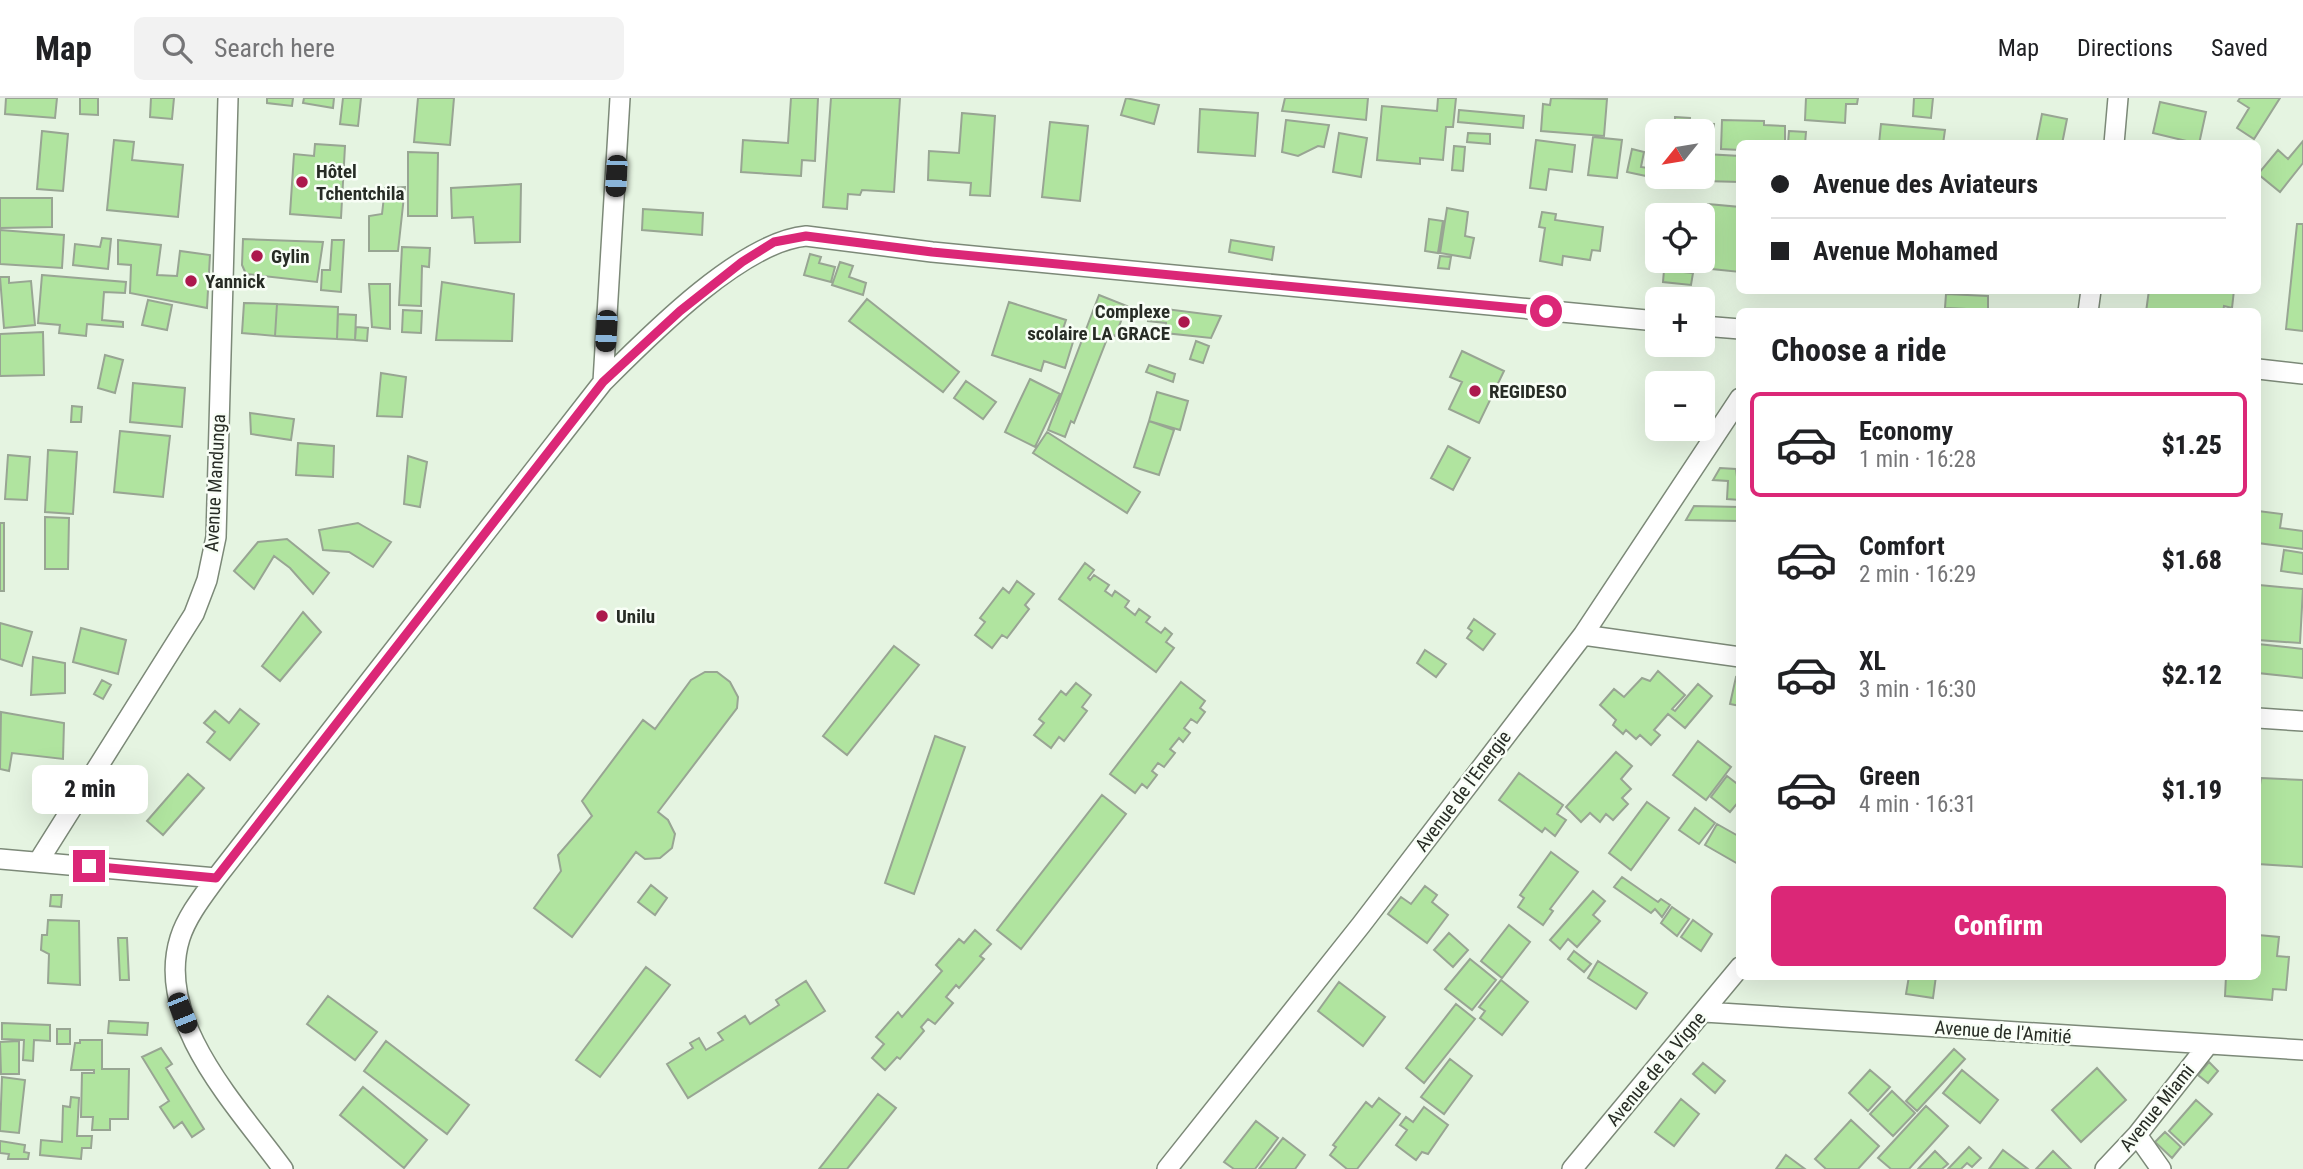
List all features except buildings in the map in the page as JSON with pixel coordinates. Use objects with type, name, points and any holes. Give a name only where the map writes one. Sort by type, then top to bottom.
[{"type":"street","name":"Avenue Mandunga","points":[[37,862],[194,614],[207,580],[216,537],[228,98]]},
{"type":"street","points":[[603,382],[620,98]]},
{"type":"street","points":[[2114,140],[2118,98]]},
{"type":"street","points":[[283,1169],[194,1043],[177,994],[174,975],[181,935],[216,878],[603,382],[657,330],[742,262],[774,242],[806,236],[946,253],[1645,320]]},
{"type":"street","points":[[1715,327],[1736,329]]},
{"type":"street","points":[[2261,369],[2303,374]]},
{"type":"street","name":"Avenue de l'Energie","points":[[1167,1169],[1360,925],[1583,635],[1736,404]]},
{"type":"street","points":[[1583,635],[1736,656]]},
{"type":"street","points":[[2261,718],[2303,721]]},
{"type":"street","points":[[0,859],[216,878]]},
{"type":"street","name":"Avenue de la Vigne","points":[[1575,1168],[1736,972]]},
{"type":"street","name":"Avenue de l'Amitié","points":[[1704,1012],[2303,1050]]},
{"type":"street","name":"Avenue Miami","points":[[2105,1169],[2137,1135],[2207,1046]]},
{"type":"street","points":[[2137,1135],[2161,1169]]},
{"type":"place","name":"Hôtel Tchentchila","points":[[302,182]]},
{"type":"place","name":"Gylin","points":[[257,256]]},
{"type":"place","name":"Yannick","points":[[191,281]]},
{"type":"place","name":"Complexe scolaire LA GRACE","points":[[1184,322]]},
{"type":"place","name":"REGIDESO","points":[[1475,391]]},
{"type":"place","name":"Unilu","points":[[602,616]]},
{"type":"route","points":[[89,866],[216,878],[603,382],[680,311],[742,262],[774,242],[806,236],[932,252],[1546,311]]}]
